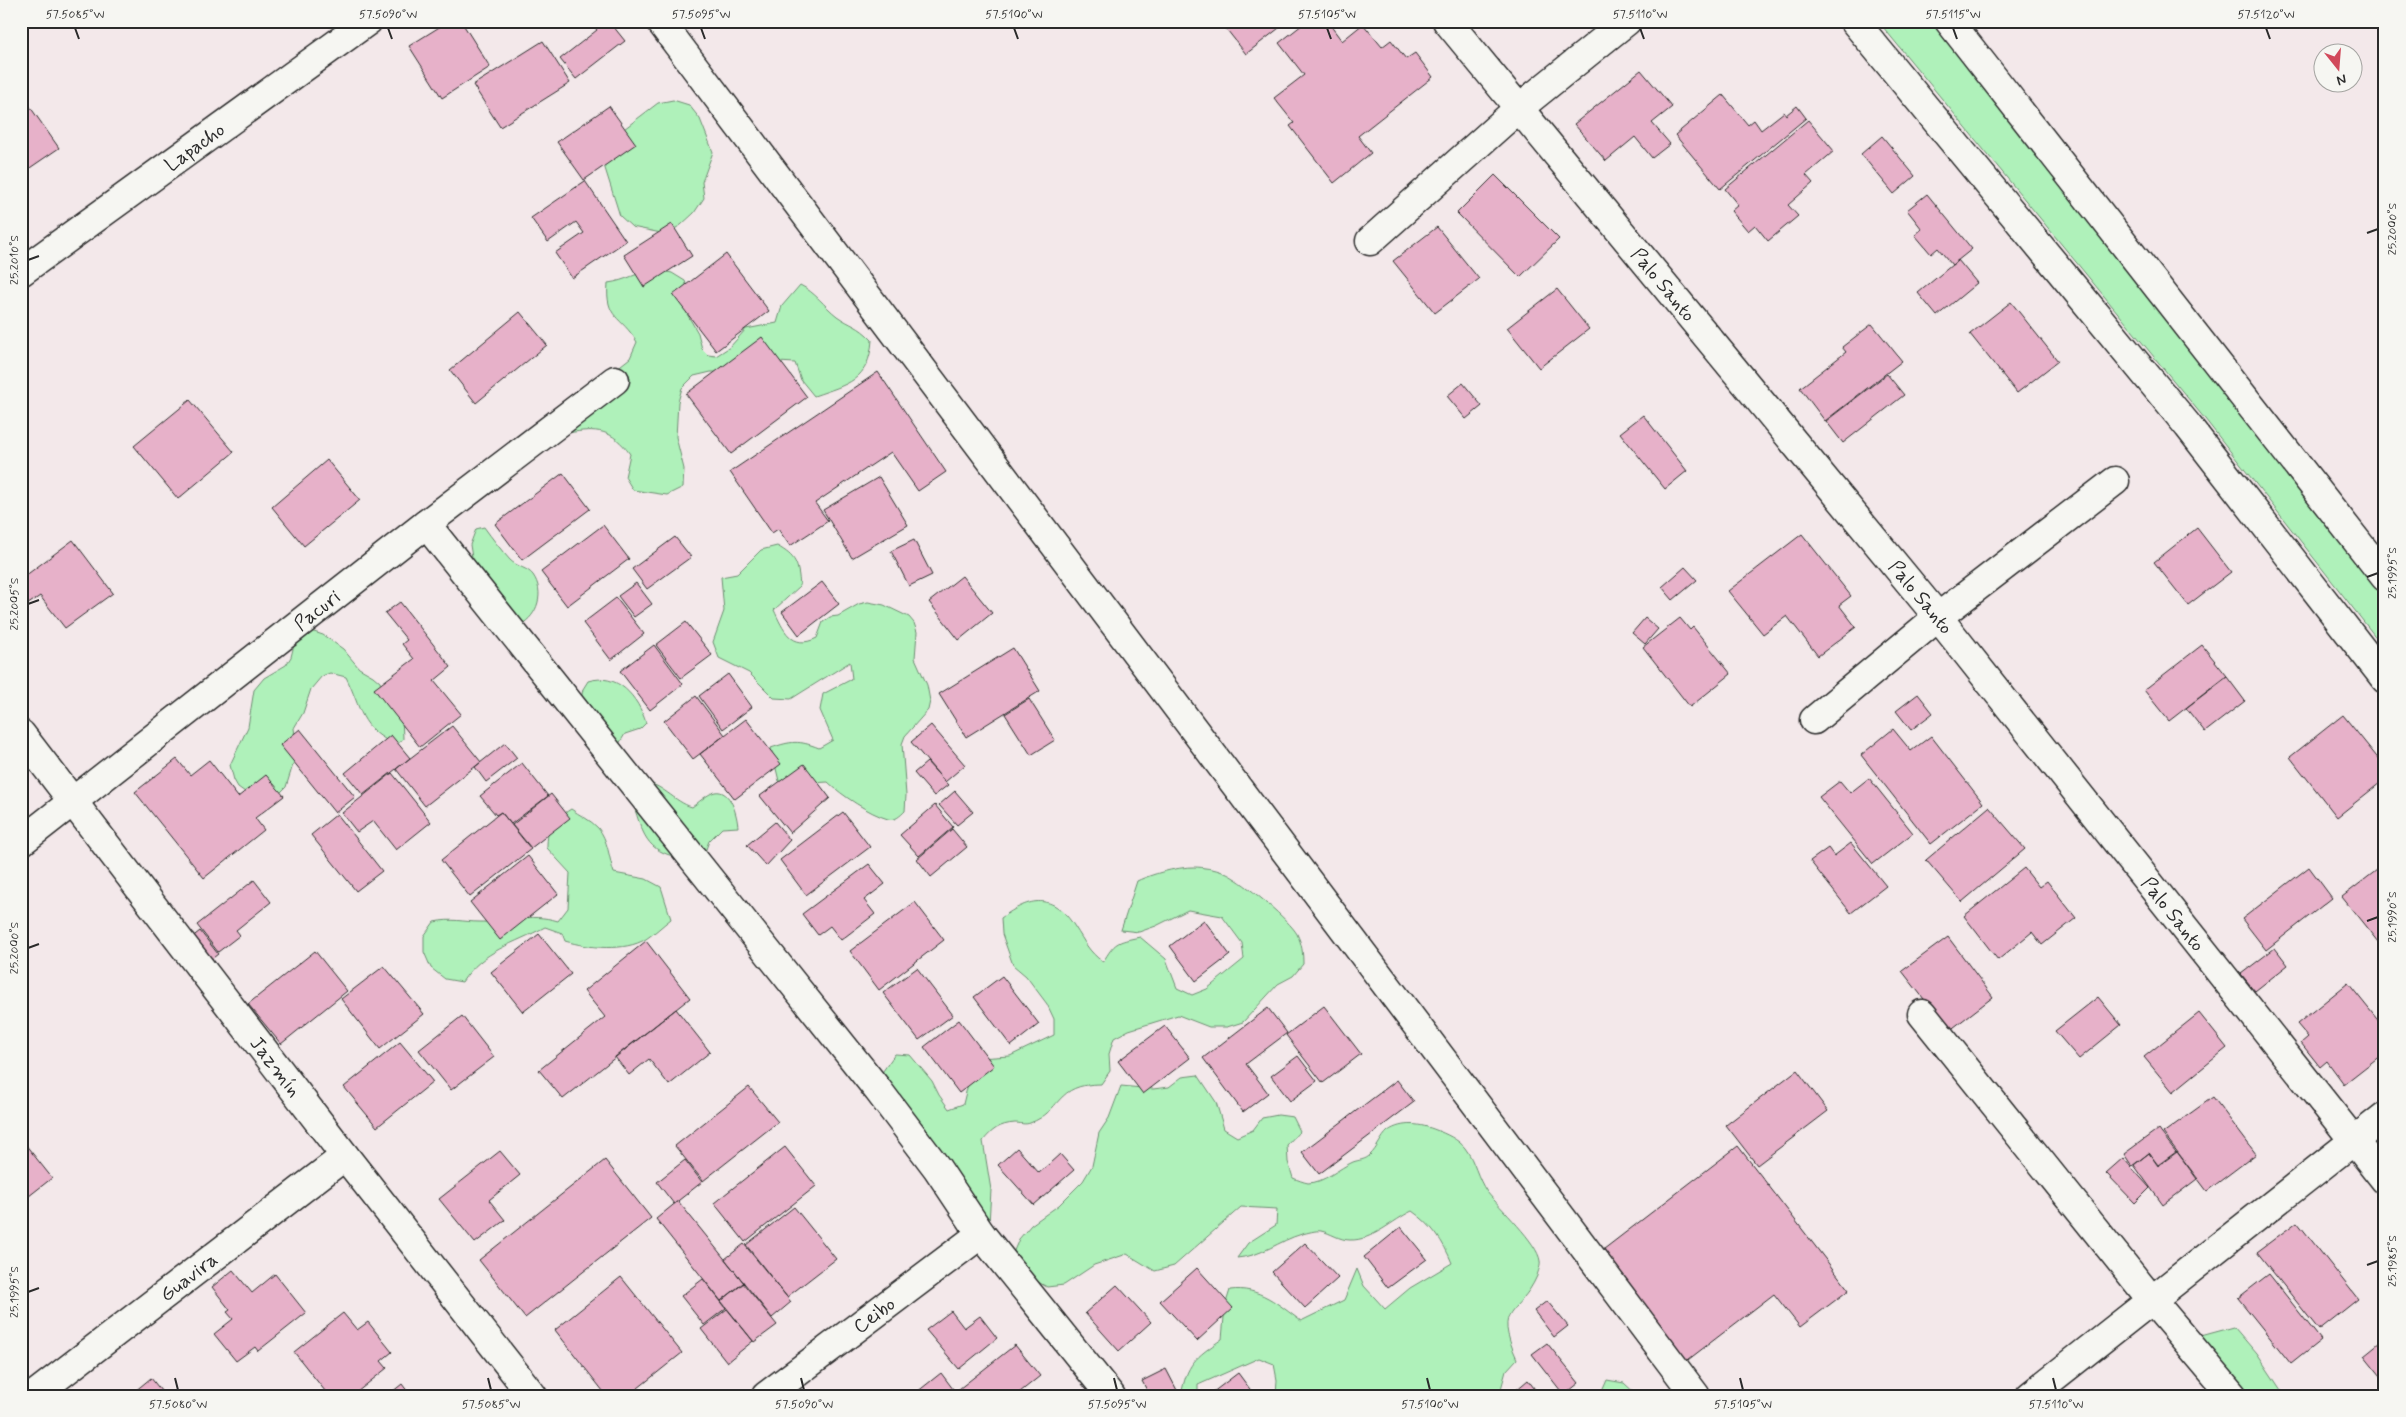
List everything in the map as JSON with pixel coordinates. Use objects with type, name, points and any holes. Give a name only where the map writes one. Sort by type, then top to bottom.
[{"type":"street","name":"Lapacho","points":[[21,272],[368,21]]},
{"type":"street","points":[[660,21],[1696,1396]]},
{"type":"street","name":"Palo Santo","points":[[1447,21],[1938,617],[2385,1180]]},
{"type":"street","points":[[1370,240],[1519,108],[1627,21]]},
{"type":"street","points":[[1854,21],[2188,426],[2385,679]]},
{"type":"street","points":[[1949,21],[2385,577]]},
{"type":"street","name":"Pacuri","points":[[21,842],[426,524],[615,380]]},
{"type":"street","points":[[1814,720],[1938,617],[2116,481]]},
{"type":"street","points":[[426,524],[878,1090],[937,1168],[981,1234],[1111,1396]]},
{"type":"street","name":"Jazmín","points":[[21,734],[345,1156],[533,1396]]},
{"type":"street","points":[[1922,1014],[2151,1299],[2233,1396]]},
{"type":"street","points":[[2030,1396],[2385,1116]]},
{"type":"street","name":"Guavira","points":[[33,1396],[345,1156]]},
{"type":"street","name":"Ceibo","points":[[766,1396],[981,1234]]},
{"type":"green space","points":[[1878,21],[1934,21],[2385,587],[2385,649],[2205,419]]},
{"type":"green space","points":[[673,100],[689,105],[700,119],[713,152],[702,182],[704,198],[694,213],[681,225],[666,234],[632,227],[620,216],[603,162],[603,145],[658,103]]},
{"type":"green space","points":[[655,269],[672,273],[685,281],[690,296],[687,314],[698,333],[702,349],[708,355],[716,356],[730,347],[746,329],[777,323],[782,306],[800,285],[810,291],[837,316],[858,328],[872,340],[866,364],[861,373],[847,384],[814,396],[801,380],[795,363],[778,362],[745,372],[711,372],[694,376],[682,388],[678,402],[676,437],[684,469],[683,487],[667,495],[633,490],[625,477],[630,454],[617,439],[603,432],[596,431],[568,433],[565,417],[588,391],[630,358],[637,342],[612,311],[609,304],[608,283]]},
{"type":"green space","points":[[484,527],[510,560],[531,573],[537,582],[539,589],[538,603],[531,616],[520,625],[580,704],[583,689],[588,681],[599,679],[617,683],[638,704],[646,723],[640,729],[625,734],[616,749],[641,782],[655,785],[692,807],[715,792],[721,792],[729,799],[735,810],[738,827],[722,828],[709,841],[705,852],[878,1078],[895,1054],[910,1055],[932,1081],[949,1109],[963,1104],[967,1088],[967,1071],[979,1058],[1010,1056],[1054,1035],[1054,1019],[1047,1004],[1026,976],[1013,965],[1002,934],[1001,918],[1031,902],[1050,903],[1058,908],[1067,916],[1090,950],[1103,962],[1110,950],[1117,944],[1140,937],[1166,959],[1177,988],[1192,995],[1207,989],[1244,959],[1242,943],[1222,916],[1188,910],[1139,932],[1121,930],[1137,881],[1161,872],[1180,868],[1197,867],[1212,869],[1227,874],[1241,882],[1293,928],[1299,938],[1303,964],[1293,976],[1278,984],[1243,1022],[1227,1027],[1209,1027],[1178,1015],[1129,1030],[1114,1038],[1109,1054],[1110,1071],[1101,1084],[1075,1088],[1060,1099],[1041,1118],[1030,1123],[1009,1124],[1000,1126],[993,1131],[983,1141],[991,1190],[989,1224],[689,859],[664,853],[650,843],[641,826],[633,803],[474,570],[470,545],[476,529]]},
{"type":"green space","points":[[777,546],[793,558],[798,572],[800,586],[774,610],[785,631],[794,640],[801,642],[817,638],[823,622],[830,617],[838,616],[859,604],[868,602],[884,605],[909,617],[914,623],[917,632],[915,658],[927,685],[930,701],[928,710],[905,736],[902,744],[906,795],[905,811],[895,819],[881,817],[865,809],[828,782],[795,784],[779,781],[771,748],[795,742],[819,748],[833,740],[820,710],[823,694],[852,679],[850,662],[791,699],[774,698],[749,673],[719,658],[713,642],[724,611],[721,577],[737,574],[761,550]]},
{"type":"green space","points":[[308,630],[323,635],[343,649],[359,668],[380,682],[384,699],[402,714],[403,739],[396,745],[375,732],[363,717],[346,677],[330,673],[322,676],[311,689],[303,713],[294,728],[297,752],[286,787],[279,794],[245,792],[238,787],[234,780],[230,765],[248,727],[254,690],[264,678],[286,665],[291,657],[295,641]]},
{"type":"green space","points":[[571,809],[598,828],[606,843],[614,873],[646,879],[661,887],[671,919],[646,939],[628,946],[606,948],[565,941],[562,933],[545,927],[489,955],[470,971],[462,982],[445,979],[431,968],[424,952],[424,936],[434,922],[452,920],[491,922],[528,918],[547,918],[558,921],[568,908],[570,873],[547,848],[547,840],[550,829],[555,821]]},
{"type":"green space","points":[[1198,1075],[1216,1102],[1224,1129],[1237,1137],[1253,1130],[1262,1118],[1278,1115],[1293,1117],[1300,1131],[1287,1145],[1288,1162],[1293,1178],[1306,1183],[1320,1181],[1353,1162],[1366,1158],[1388,1131],[1400,1126],[1412,1124],[1430,1128],[1452,1137],[1462,1145],[1471,1158],[1487,1192],[1526,1235],[1538,1253],[1540,1261],[1537,1276],[1530,1289],[1511,1312],[1508,1319],[1507,1329],[1517,1359],[1506,1371],[1499,1396],[1276,1396],[1277,1380],[1274,1364],[1259,1358],[1198,1385],[1198,1396],[1181,1396],[1189,1368],[1205,1351],[1222,1339],[1225,1306],[1230,1290],[1250,1291],[1259,1294],[1277,1303],[1301,1321],[1344,1300],[1357,1269],[1364,1286],[1385,1309],[1410,1288],[1452,1263],[1436,1234],[1412,1211],[1366,1237],[1346,1240],[1325,1232],[1314,1231],[1293,1237],[1255,1254],[1237,1258],[1248,1243],[1276,1225],[1277,1209],[1241,1207],[1174,1266],[1155,1271],[1127,1254],[1094,1265],[1064,1285],[1047,1287],[1015,1269],[1013,1253],[1019,1239],[1031,1225],[1059,1205],[1083,1181],[1092,1166],[1099,1133],[1109,1118],[1121,1086],[1153,1089],[1169,1087],[1182,1077]]},
{"type":"green space","points":[[2234,1327],[2257,1354],[2285,1396],[2235,1396],[2236,1392],[2201,1336]]},
{"type":"green space","points":[[1607,1380],[1624,1383],[1638,1396],[1600,1396]]},
{"type":"building","points":[[449,21],[461,21],[490,67],[442,98],[409,46]]},
{"type":"building","points":[[590,21],[609,21],[625,41],[576,79],[560,59],[597,30]]},
{"type":"building","points":[[1220,21],[1288,21],[1246,54]]},
{"type":"building","points":[[1307,21],[1327,21],[1342,41],[1363,24],[1382,47],[1391,40],[1406,59],[1415,53],[1433,77],[1358,136],[1371,153],[1334,183],[1290,126],[1294,123],[1274,98],[1304,75],[1279,43]]},
{"type":"building","points":[[543,41],[570,83],[500,127],[473,85]]},
{"type":"building","points":[[1641,70],[1672,107],[1652,123],[1670,144],[1652,158],[1635,137],[1606,161],[1574,124]]},
{"type":"building","points":[[21,94],[59,148],[21,174]]},
{"type":"building","points":[[1723,95],[1748,125],[1754,120],[1761,130],[1784,112],[1786,115],[1797,106],[1806,118],[1720,189],[1675,135]]},
{"type":"building","points":[[609,106],[636,144],[584,180],[557,142]]},
{"type":"building","points":[[1808,120],[1834,151],[1806,175],[1813,183],[1788,205],[1798,216],[1768,241],[1755,225],[1748,231],[1731,211],[1738,205],[1725,189]]},
{"type":"building","points":[[1882,136],[1915,176],[1894,194],[1861,154]]},
{"type":"building","points":[[1495,175],[1559,239],[1520,277],[1457,213]]},
{"type":"building","points":[[585,181],[626,241],[572,278],[555,253],[584,233],[576,222],[548,242],[531,218]]},
{"type":"building","points":[[1927,194],[1972,249],[1952,265],[1938,248],[1931,254],[1915,235],[1922,229],[1907,210]]},
{"type":"building","points":[[672,224],[692,256],[644,287],[624,255]]},
{"type":"building","points":[[1437,227],[1479,279],[1435,313],[1393,261]]},
{"type":"building","points":[[726,254],[769,311],[716,351],[673,295]]},
{"type":"building","points":[[1958,260],[1977,283],[1937,316],[1918,293]]},
{"type":"building","points":[[1557,289],[1589,329],[1539,368],[1507,328]]},
{"type":"building","points":[[2011,302],[2058,361],[2017,393],[1970,334]]},
{"type":"building","points":[[520,312],[547,345],[476,403],[450,370]]},
{"type":"building","points":[[1872,324],[1902,361],[1825,421],[1800,388],[1846,352],[1842,347]]},
{"type":"building","points":[[762,337],[807,397],[731,454],[686,394]]},
{"type":"building","points":[[878,372],[946,472],[918,491],[891,452],[815,503],[828,521],[790,546],[778,529],[772,533],[730,472]]},
{"type":"building","points":[[1887,374],[1904,395],[1843,443],[1826,421]]},
{"type":"building","points":[[1463,383],[1482,406],[1466,419],[1447,396]]},
{"type":"building","points":[[190,400],[234,452],[178,499],[134,446]]},
{"type":"building","points":[[1643,415],[1687,471],[1665,489],[1620,433]]},
{"type":"building","points":[[327,460],[360,500],[304,546],[272,507]]},
{"type":"building","points":[[563,473],[590,509],[522,560],[495,524]]},
{"type":"building","points":[[879,477],[908,525],[852,558],[823,510]]},
{"type":"building","points":[[603,525],[629,559],[567,606],[541,572]]},
{"type":"building","points":[[2197,528],[2231,572],[2188,605],[2154,562]]},
{"type":"building","points":[[1802,534],[1851,596],[1839,605],[1856,627],[1818,656],[1787,616],[1763,634],[1728,591]]},
{"type":"building","points":[[675,537],[691,557],[647,589],[632,569]]},
{"type":"building","points":[[73,540],[113,593],[65,628],[40,596],[21,609],[21,579]]},
{"type":"building","points":[[914,540],[932,575],[909,586],[891,551]]},
{"type":"building","points":[[1685,567],[1697,580],[1673,600],[1662,587]]},
{"type":"building","points":[[962,576],[992,613],[959,640],[929,602]]},
{"type":"building","points":[[822,582],[839,604],[799,635],[782,612]]},
{"type":"building","points":[[636,583],[652,604],[634,617],[618,596]]},
{"type":"building","points":[[616,598],[644,634],[611,660],[583,623]]},
{"type":"building","points":[[400,602],[451,667],[434,681],[461,714],[420,747],[374,689],[414,659],[402,644],[407,640],[385,613]]},
{"type":"building","points":[[1645,618],[1658,629],[1645,644],[1632,633]]},
{"type":"building","points":[[1680,618],[1690,630],[1693,627],[1731,674],[1690,707],[1643,647]]},
{"type":"building","points":[[686,622],[712,655],[681,678],[656,645]]},
{"type":"building","points":[[654,645],[683,684],[650,710],[620,671]]},
{"type":"building","points":[[2202,645],[2227,676],[2169,721],[2144,690]]},
{"type":"building","points":[[1013,648],[1040,691],[966,737],[939,694]]},
{"type":"building","points":[[728,674],[752,707],[723,729],[699,696]]},
{"type":"building","points":[[2227,677],[2245,701],[2205,732],[2186,708]]},
{"type":"building","points":[[1918,694],[1933,713],[1911,730],[1896,711]]},
{"type":"building","points":[[696,696],[725,735],[693,759],[664,721]]},
{"type":"building","points":[[1029,699],[1055,740],[1031,755],[1005,714]]},
{"type":"building","points":[[2343,715],[2385,767],[2385,779],[2337,817],[2290,757]]},
{"type":"building","points":[[746,719],[781,764],[735,799],[700,754]]},
{"type":"building","points":[[931,725],[965,765],[945,782],[911,742]]},
{"type":"building","points":[[452,726],[481,762],[425,806],[396,769]]},
{"type":"building","points":[[300,729],[355,797],[335,813],[280,745]]},
{"type":"building","points":[[1893,729],[1911,751],[1931,736],[1983,803],[1931,844],[1861,755]]},
{"type":"building","points":[[391,735],[410,758],[363,795],[345,773]]},
{"type":"building","points":[[505,743],[517,758],[486,782],[475,767]]},
{"type":"building","points":[[177,759],[190,775],[209,760],[238,797],[266,775],[284,796],[255,818],[264,830],[204,878],[135,792]]},
{"type":"building","points":[[927,762],[948,785],[934,796],[914,773]]},
{"type":"building","points":[[522,763],[548,796],[511,824],[501,812],[496,815],[480,796]]},
{"type":"building","points":[[804,764],[830,798],[790,833],[760,796]]},
{"type":"building","points":[[392,773],[431,822],[396,850],[373,821],[357,832],[342,813]]},
{"type":"building","points":[[1869,778],[1913,833],[1873,864],[1819,797],[1840,781],[1850,793]]},
{"type":"building","points":[[955,791],[973,812],[957,825],[939,805]]},
{"type":"building","points":[[551,794],[570,818],[531,848],[512,825]]},
{"type":"building","points":[[935,805],[953,827],[919,856],[900,835]]},
{"type":"building","points":[[1989,807],[2025,849],[1962,902],[1926,860]]},
{"type":"building","points":[[501,812],[531,849],[470,897],[441,860]]},
{"type":"building","points":[[843,812],[870,847],[806,895],[780,860]]},
{"type":"building","points":[[337,814],[382,871],[356,891],[311,835]]},
{"type":"building","points":[[775,822],[790,840],[766,866],[747,845]]},
{"type":"building","points":[[952,829],[967,847],[931,877],[917,859]]},
{"type":"building","points":[[1851,843],[1886,886],[1851,913],[1810,861],[1828,848],[1834,856]]},
{"type":"building","points":[[528,856],[558,894],[500,940],[470,902]]},
{"type":"building","points":[[869,864],[885,884],[864,900],[875,914],[841,940],[830,926],[818,935],[802,914]]},
{"type":"building","points":[[2309,867],[2332,898],[2266,950],[2242,919]]},
{"type":"building","points":[[2024,868],[2039,887],[2047,881],[2076,918],[2042,945],[2032,932],[1998,960],[1964,916]]},
{"type":"building","points":[[2377,870],[2385,881],[2385,937],[2378,942],[2342,897]]},
{"type":"building","points":[[254,880],[271,902],[236,930],[240,935],[218,952],[197,925]]},
{"type":"building","points":[[915,902],[944,940],[879,990],[850,951]]},
{"type":"building","points":[[1204,920],[1230,955],[1196,981],[1170,946]]},
{"type":"building","points":[[200,931],[218,954],[204,965],[186,942]]},
{"type":"building","points":[[539,934],[571,974],[523,1012],[491,972]]},
{"type":"building","points":[[1948,937],[1993,997],[1949,1031],[1902,971]]},
{"type":"building","points":[[646,941],[690,998],[563,1099],[539,1070],[605,1017],[584,991]]},
{"type":"building","points":[[2275,948],[2288,965],[2255,991],[2241,974]]},
{"type":"building","points":[[315,951],[347,991],[281,1044],[248,1004]]},
{"type":"building","points":[[384,966],[424,1014],[380,1049],[341,999]]},
{"type":"building","points":[[917,968],[953,1015],[919,1040],[883,993]]},
{"type":"building","points":[[1002,976],[1039,1024],[1011,1046],[974,997]]},
{"type":"building","points":[[2348,983],[2385,1029],[2385,1052],[2344,1084],[2327,1061],[2320,1067],[2301,1043],[2308,1037],[2297,1024]]},
{"type":"building","points":[[2098,997],[2121,1025],[2079,1059],[2055,1031]]},
{"type":"building","points":[[1324,1006],[1361,1054],[1323,1083],[1286,1035]]},
{"type":"building","points":[[1268,1008],[1287,1033],[1246,1064],[1268,1093],[1243,1112],[1203,1058]]},
{"type":"building","points":[[676,1009],[710,1052],[669,1085],[649,1059],[629,1075],[615,1057]]},
{"type":"building","points":[[2199,1013],[2227,1048],[2173,1092],[2144,1057]]},
{"type":"building","points":[[462,1016],[494,1057],[451,1090],[419,1050]]},
{"type":"building","points":[[959,1020],[994,1066],[959,1093],[924,1047]]},
{"type":"building","points":[[1165,1026],[1190,1058],[1143,1094],[1118,1061]]},
{"type":"building","points":[[400,1042],[433,1082],[377,1127],[344,1087]]},
{"type":"building","points":[[1298,1056],[1317,1081],[1290,1101],[1271,1076]]},
{"type":"building","points":[[1797,1070],[1828,1111],[1757,1165],[1726,1125]]},
{"type":"building","points":[[1397,1080],[1414,1102],[1319,1174],[1302,1152]]},
{"type":"building","points":[[749,1087],[778,1122],[703,1181],[675,1146]]},
{"type":"building","points":[[2213,1097],[2256,1154],[2207,1191],[2163,1133]]},
{"type":"building","points":[[2158,1129],[2176,1152],[2158,1165],[2149,1153],[2132,1166],[2124,1154]]},
{"type":"building","points":[[21,1139],[52,1178],[24,1200],[21,1198]]},
{"type":"building","points":[[1738,1146],[1849,1290],[1800,1327],[1774,1294],[1680,1366],[1595,1256]]},
{"type":"building","points":[[785,1147],[816,1186],[745,1242],[714,1203]]},
{"type":"building","points":[[1017,1148],[1039,1173],[1060,1154],[1074,1170],[1034,1205],[998,1165]]},
{"type":"building","points":[[500,1151],[520,1175],[489,1200],[505,1220],[475,1243],[439,1199]]},
{"type":"building","points":[[2177,1152],[2197,1179],[2163,1205],[2134,1165],[2149,1153],[2158,1166]]},
{"type":"building","points":[[2123,1158],[2150,1188],[2135,1203],[2106,1173]]},
{"type":"building","points":[[605,1160],[651,1218],[525,1318],[479,1260]]},
{"type":"building","points":[[685,1160],[702,1182],[674,1204],[657,1182]]},
{"type":"building","points":[[678,1201],[744,1283],[721,1301],[656,1219]]},
{"type":"building","points":[[794,1207],[836,1259],[787,1297],[746,1245]]},
{"type":"building","points":[[2297,1222],[2358,1299],[2319,1330],[2257,1252]]},
{"type":"building","points":[[1401,1227],[1427,1259],[1388,1288],[1364,1257]]},
{"type":"building","points":[[1305,1243],[1338,1278],[1305,1308],[1272,1272]]},
{"type":"building","points":[[744,1244],[791,1302],[772,1318],[725,1259]]},
{"type":"building","points":[[1197,1268],[1233,1308],[1197,1341],[1160,1301]]},
{"type":"building","points":[[233,1270],[252,1293],[275,1274],[306,1313],[258,1351],[255,1347],[236,1361],[214,1334],[233,1319],[227,1312],[230,1310],[212,1287]]},
{"type":"building","points":[[2269,1274],[2321,1340],[2291,1364],[2238,1298]]},
{"type":"building","points":[[621,1277],[682,1353],[628,1396],[607,1396],[555,1330]]},
{"type":"building","points":[[703,1279],[726,1308],[704,1325],[681,1296]]},
{"type":"building","points":[[743,1283],[777,1325],[754,1342],[721,1301]]},
{"type":"building","points":[[1117,1285],[1151,1322],[1119,1351],[1085,1313]]},
{"type":"building","points":[[1547,1301],[1568,1326],[1554,1337],[1534,1311]]},
{"type":"building","points":[[727,1309],[753,1341],[727,1362],[701,1329]]},
{"type":"building","points":[[951,1311],[964,1328],[980,1316],[997,1338],[959,1369],[926,1330]]},
{"type":"building","points":[[343,1313],[357,1330],[368,1322],[392,1352],[381,1361],[387,1368],[352,1396],[329,1396],[294,1352]]},
{"type":"building","points":[[2385,1338],[2385,1381],[2364,1355]]},
{"type":"building","points":[[1547,1343],[1579,1383],[1564,1395],[1532,1354]]},
{"type":"building","points":[[1015,1345],[1040,1376],[1015,1396],[950,1396]]},
{"type":"building","points":[[1166,1369],[1180,1396],[1150,1396],[1142,1381]]},
{"type":"building","points":[[941,1373],[953,1389],[945,1396],[912,1396]]},
{"type":"building","points":[[1238,1373],[1255,1396],[1208,1396]]},
{"type":"building","points":[[151,1378],[165,1396],[129,1396]]},
{"type":"building","points":[[1528,1380],[1540,1396],[1509,1396]]},
{"type":"building","points":[[402,1384],[411,1396],[387,1396]]}]
